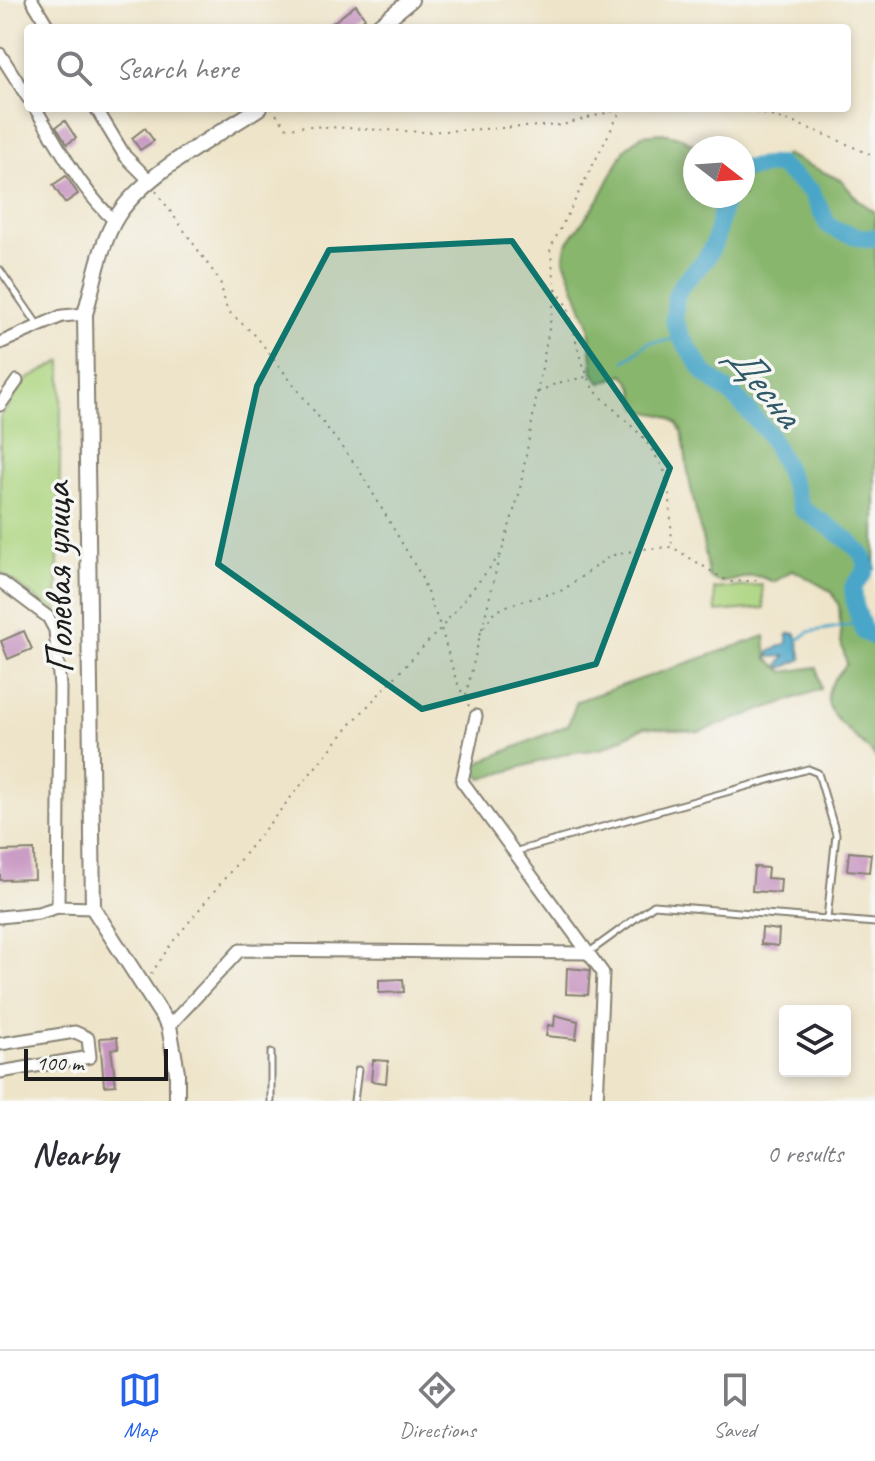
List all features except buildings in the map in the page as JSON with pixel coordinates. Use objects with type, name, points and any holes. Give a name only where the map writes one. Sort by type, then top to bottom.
[{"type":"street","points":[[32,0],[47,24]]},
{"type":"street","points":[[381,24],[411,0]]},
{"type":"street","points":[[0,54],[24,92]]},
{"type":"street","points":[[38,112],[78,176],[115,221]]},
{"type":"street","points":[[98,112],[125,156],[149,180]]},
{"type":"street","name":"Полевая улица","points":[[93,908],[85,314],[115,221],[149,180],[253,112]]},
{"type":"street","points":[[0,343],[62,316],[85,314]]},
{"type":"street","points":[[0,405],[17,381]]},
{"type":"street","points":[[0,581],[48,617],[55,630],[60,687],[58,907]]},
{"type":"street","points":[[476,716],[462,781],[603,973],[597,1101]]},
{"type":"street","points":[[0,917],[38,913],[58,907],[93,908],[169,1026],[177,1072],[177,1101]]},
{"type":"street","points":[[169,1026],[240,950],[588,953]]},
{"type":"street","points":[[0,1044],[75,1032],[88,1038],[90,1057],[0,1072]]},
{"type":"lane","points":[[0,270],[38,326]]},
{"type":"lane","points":[[513,852],[808,769],[818,773],[836,834],[827,919]]},
{"type":"lane","points":[[588,953],[654,905],[875,923]]},
{"type":"lane","points":[[271,1053],[271,1101]]},
{"type":"lane","points":[[354,1101],[358,1070]]},
{"type":"path","points":[[274,112],[287,128],[307,126],[424,132],[562,125],[613,112]]},
{"type":"path","points":[[465,698],[499,556],[519,494],[555,288],[550,249],[620,112]]},
{"type":"path","points":[[759,112],[824,133],[875,157]]},
{"type":"path","points":[[149,180],[220,281],[227,310],[256,336],[358,468],[420,574],[441,628],[456,680],[476,716]]},
{"type":"path","points":[[555,288],[568,308],[579,354],[593,389],[644,438],[664,469],[670,498],[672,547]]},
{"type":"path","points":[[537,392],[557,383],[588,377]]},
{"type":"path","points":[[480,634],[493,613],[509,605],[563,590],[610,556],[641,549],[672,547],[729,582],[762,580]]},
{"type":"path","points":[[143,985],[171,944],[350,725],[441,628],[499,556]]},
{"type":"highlighted area","points":[[512,241],[670,468],[596,664],[422,709],[218,564],[257,386],[329,250]]},
{"type":"green space","points":[[662,133],[683,139],[683,208],[755,208],[755,167],[778,164],[785,154],[841,180],[858,200],[875,212],[875,569],[867,566],[853,588],[864,632],[875,637],[875,757],[842,724],[829,706],[831,685],[847,664],[841,642],[839,606],[832,592],[793,570],[774,582],[754,576],[730,581],[713,580],[709,576],[681,430],[670,418],[639,407],[634,389],[624,374],[601,383],[593,373],[589,325],[564,260],[566,245],[599,199],[625,149],[642,135]]},
{"type":"green space","points":[[62,361],[57,613],[0,572],[0,417],[26,380]]},
{"type":"green space","points":[[762,585],[764,608],[716,612],[714,589]]},
{"type":"green space","points":[[765,636],[767,658],[784,672],[817,667],[821,689],[699,732],[645,727],[601,749],[568,753],[482,779],[473,768],[568,725],[577,701]]},
{"type":"water","points":[[790,633],[796,634],[802,659],[782,668],[779,665],[785,656],[769,657],[769,652],[787,643]]},
{"type":"waterway","name":"Десна","points":[[755,167],[778,164],[811,191],[828,225],[867,239],[875,237]]},
{"type":"waterway","name":"Десна","points":[[722,208],[715,242],[706,259],[682,284],[676,296],[674,320],[681,337],[705,373],[737,399],[768,433],[802,509],[851,543],[865,560],[865,570],[853,588],[855,605],[864,632],[875,637]]},
{"type":"waterway","points":[[625,361],[649,342],[684,339]]},
{"type":"waterway","points":[[798,640],[809,632],[861,623]]}]
